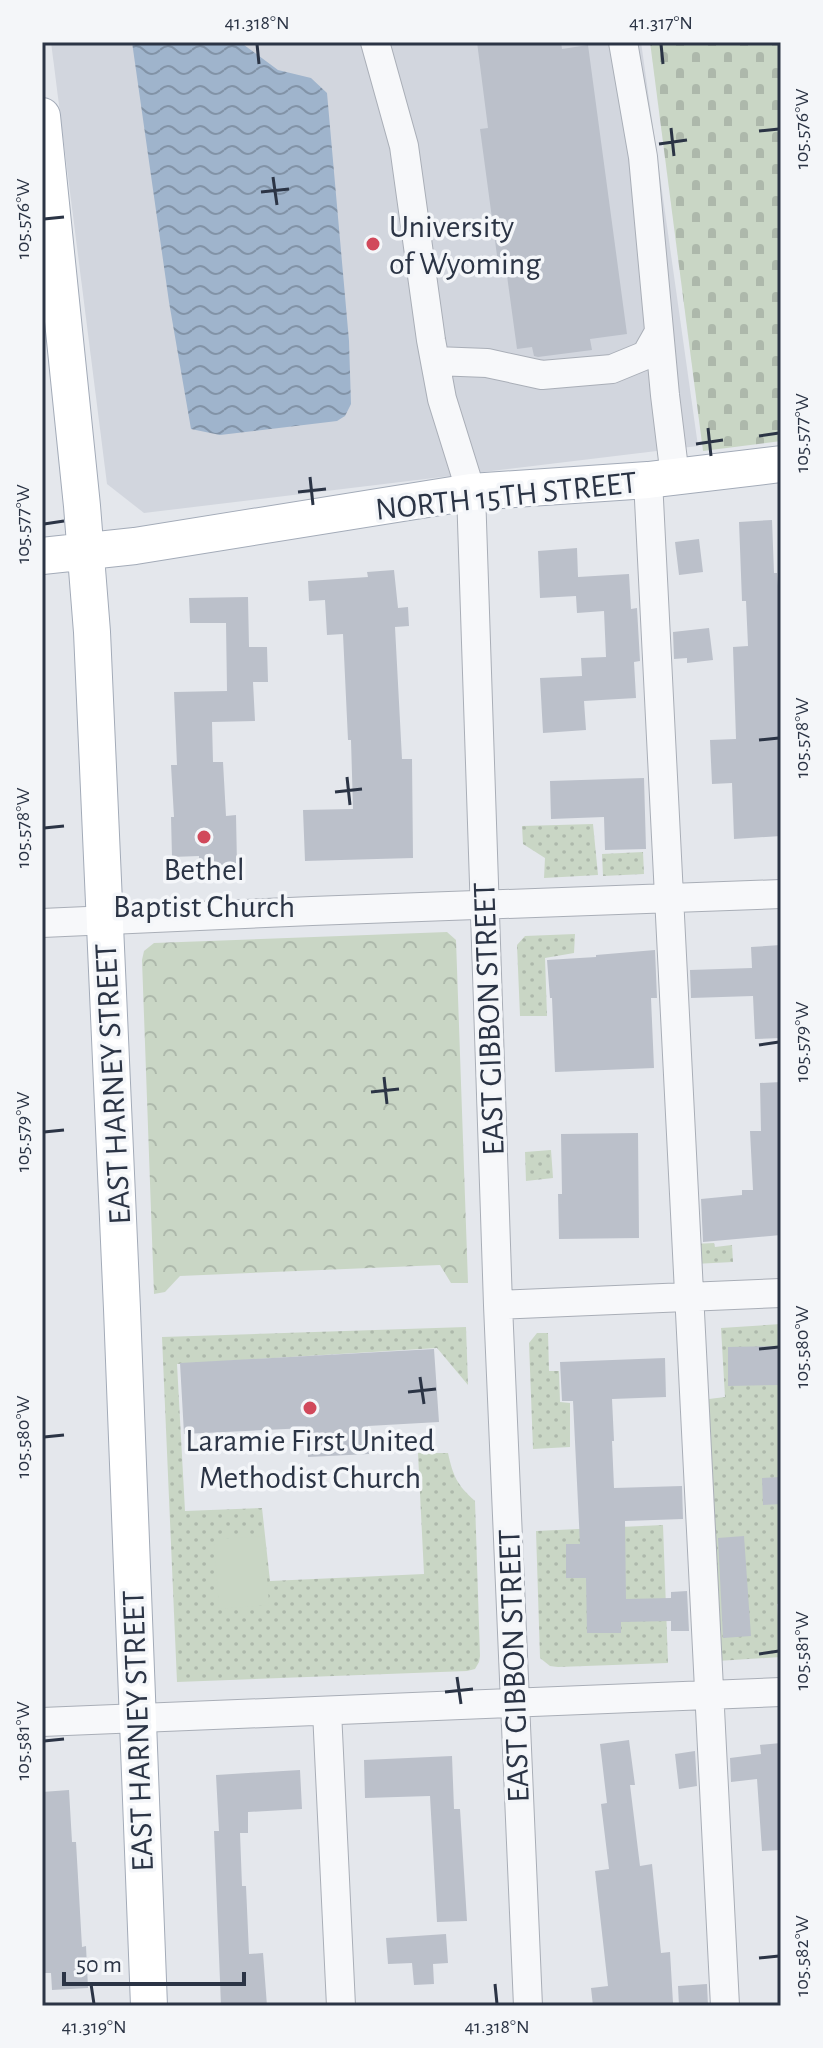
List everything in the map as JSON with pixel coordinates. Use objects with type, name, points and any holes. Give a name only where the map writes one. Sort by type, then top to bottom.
[{"type":"main road","name":"EAST HARNEY STREET","points":[[42,116],[92,632],[149,2006]]},
{"type":"main road","name":"NORTH 15TH STREET","points":[[42,556],[135,546],[471,492],[662,479],[781,464]]},
{"type":"street","name":"EAST GIBBON STREET","points":[[375,42],[404,146],[442,399],[471,492],[498,1305],[528,2006]]},
{"type":"street","points":[[623,42],[643,157],[659,332],[669,898],[725,2006]]},
{"type":"street","points":[[435,361],[487,363],[542,375],[612,369],[646,355],[659,332]]},
{"type":"street","points":[[42,923],[781,894]]},
{"type":"street","points":[[498,1305],[781,1293]]},
{"type":"street","points":[[42,1722],[781,1692]]},
{"type":"street","points":[[327,1711],[341,2006]]},
{"type":"shaded area","name":"University of Wyoming","points":[[51,42],[641,42],[698,446],[144,513],[107,484]]},
{"type":"green space","points":[[650,42],[781,42],[781,441],[703,451]]},
{"type":"green space","points":[[593,824],[598,875],[544,878],[545,858],[523,844],[522,826]]},
{"type":"green space","points":[[643,852],[644,874],[603,876],[602,854]]},
{"type":"green space","points":[[447,932],[456,940],[468,1283],[451,1283],[440,1265],[180,1276],[165,1292],[154,1294],[144,951],[154,943]]},
{"type":"green space","points":[[575,934],[574,953],[545,958],[547,1016],[520,1016],[517,945],[525,936]]},
{"type":"green space","points":[[551,1150],[553,1178],[526,1181],[525,1152]]},
{"type":"green space","points":[[714,1243],[715,1247],[732,1245],[733,1262],[694,1264],[693,1244]]},
{"type":"green space","points":[[781,1324],[781,1603],[777,1604],[781,1657],[717,1661],[701,1400],[725,1397],[721,1328]]},
{"type":"green space","points":[[466,1327],[468,1385],[437,1348],[177,1364],[185,1511],[262,1508],[270,1581],[424,1574],[418,1453],[448,1453],[457,1480],[475,1501],[480,1656],[475,1669],[177,1682],[162,1337]]},
{"type":"green space","points":[[537,1333],[548,1333],[549,1371],[559,1371],[560,1402],[570,1403],[570,1447],[533,1449],[529,1343]]},
{"type":"green space","points":[[663,1525],[668,1663],[558,1667],[550,1666],[540,1658],[536,1531]]},
{"type":"green space","points":[[264,1536],[269,1605],[219,1609],[214,1539]]},
{"type":"water","points":[[132,42],[240,42],[278,70],[311,78],[327,93],[349,341],[351,404],[345,416],[337,421],[220,435],[191,429],[169,302]]},
{"type":"building","points":[[477,42],[561,42],[562,49],[588,45],[627,334],[590,339],[592,350],[538,357],[534,356],[532,347],[517,349],[505,261],[498,263],[480,129],[488,128]]},
{"type":"building","points":[[772,520],[774,573],[777,573],[781,625],[781,836],[734,839],[732,783],[712,784],[710,740],[736,739],[733,647],[748,646],[746,601],[742,601],[739,522]]},
{"type":"building","points":[[699,539],[703,572],[679,575],[675,542]]},
{"type":"building","points":[[577,548],[578,577],[629,574],[631,609],[637,608],[640,661],[634,662],[636,698],[584,701],[586,730],[543,733],[540,678],[582,676],[581,658],[606,657],[604,611],[577,613],[576,596],[540,598],[538,551]]},
{"type":"building","points":[[394,570],[398,608],[408,607],[409,626],[395,627],[402,759],[412,759],[413,858],[305,861],[303,810],[353,809],[343,634],[327,635],[325,600],[309,601],[308,581],[368,577],[367,572]]},
{"type":"building","points":[[248,597],[249,647],[267,647],[268,682],[253,682],[255,721],[212,722],[213,762],[223,762],[226,816],[236,815],[237,865],[199,866],[199,856],[172,857],[171,817],[174,817],[171,765],[177,765],[174,692],[227,691],[226,623],[190,623],[189,598]]},
{"type":"building","points":[[709,628],[713,660],[687,663],[687,658],[674,659],[673,632]]},
{"type":"building","points":[[644,778],[646,849],[605,850],[604,817],[551,819],[550,781]]},
{"type":"building","points":[[781,945],[781,1038],[755,1039],[753,996],[691,998],[690,970],[752,968],[751,947]]},
{"type":"building","points":[[655,950],[657,998],[651,998],[654,1068],[555,1072],[547,960]]},
{"type":"building","points":[[781,1082],[781,1235],[703,1242],[701,1199],[742,1195],[742,1190],[753,1190],[750,1131],[761,1131],[760,1083]]},
{"type":"building","points":[[638,1133],[639,1238],[559,1239],[561,1134]]},
{"type":"building","points":[[781,1346],[781,1385],[728,1386],[728,1347]]},
{"type":"building","name":"Laramie First United Methodist Church","points":[[434,1349],[439,1422],[368,1426],[369,1454],[308,1457],[307,1428],[184,1434],[180,1363]]},
{"type":"building","points":[[665,1358],[666,1397],[612,1399],[614,1488],[682,1486],[683,1519],[625,1521],[626,1599],[671,1598],[671,1592],[687,1591],[689,1631],[671,1631],[671,1621],[621,1622],[621,1633],[587,1633],[586,1578],[566,1578],[566,1544],[580,1544],[573,1401],[562,1401],[560,1362]]},
{"type":"building","points":[[781,1477],[781,1504],[763,1505],[762,1478]]},
{"type":"building","points":[[744,1536],[751,1636],[723,1638],[718,1538]]},
{"type":"building","points":[[629,1740],[635,1785],[630,1785],[640,1866],[652,1864],[661,1953],[670,1952],[673,2003],[593,2006],[591,1988],[608,1986],[595,1871],[609,1869],[601,1804],[607,1803],[600,1744]]},
{"type":"building","points":[[781,1743],[781,1850],[762,1851],[757,1779],[731,1782],[730,1758],[761,1754],[760,1745]]},
{"type":"building","points":[[695,1751],[697,1786],[679,1789],[675,1754]]},
{"type":"building","points":[[452,1756],[454,1809],[460,1809],[467,1921],[437,1922],[430,1796],[365,1798],[364,1760]]},
{"type":"building","points":[[300,1770],[302,1809],[248,1812],[248,1833],[240,1833],[249,1954],[263,1953],[267,2006],[221,2006],[214,1831],[219,1831],[216,1775]]},
{"type":"building","points":[[69,1790],[88,1988],[52,1990],[51,1973],[44,1973],[42,1792]]},
{"type":"building","points":[[446,1934],[448,1963],[433,1964],[434,1984],[414,1985],[412,1963],[388,1964],[386,1938]]},
{"type":"building","points":[[707,1984],[708,2006],[679,2006],[678,1986]]},
{"type":"place","name":"University of Wyoming","points":[[373,244]]},
{"type":"place","name":"Bethel Baptist Church","points":[[204,837]]},
{"type":"place","name":"Laramie First United Methodist Church","points":[[310,1408]]}]
